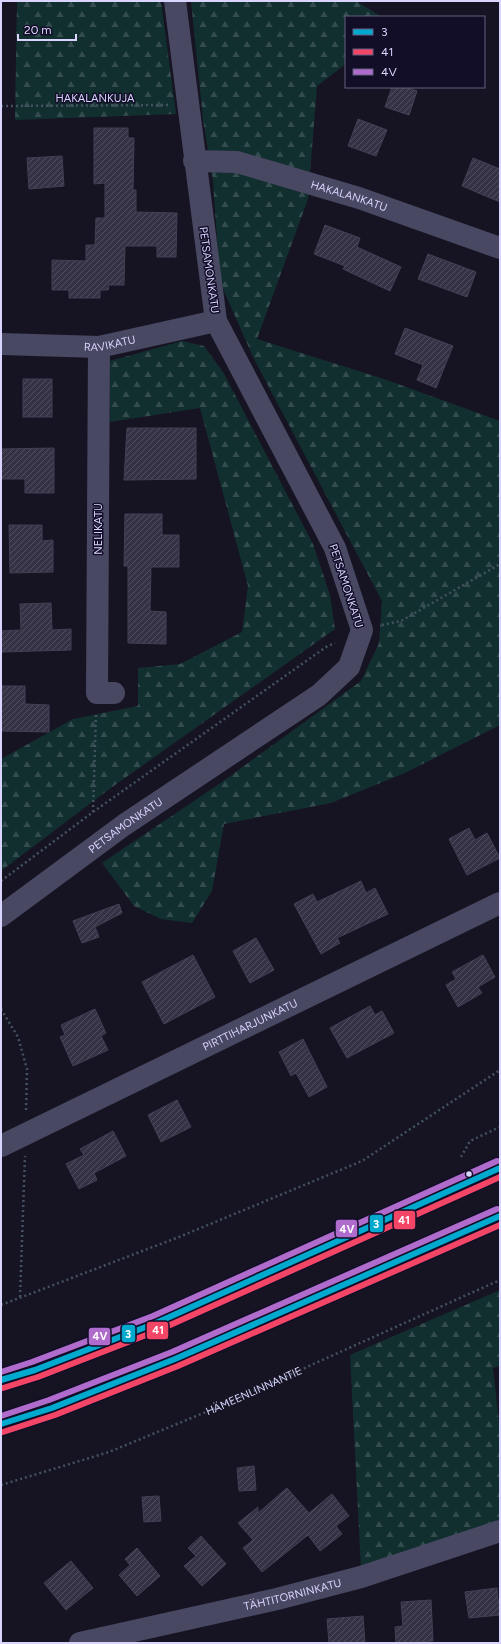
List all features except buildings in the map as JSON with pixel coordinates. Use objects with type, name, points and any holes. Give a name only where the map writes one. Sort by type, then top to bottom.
[{"type":"main road","points":[[1,1380],[35,1370],[156,1323],[500,1168]]},
{"type":"main road","points":[[1,1424],[52,1408],[175,1359],[500,1216]]},
{"type":"street","name":"PETSAMONKATU","points":[[1,916],[124,825],[319,695],[349,667],[362,630],[335,548],[216,321],[194,161],[189,105],[175,1]]},
{"type":"street","name":"HAKALANKATU","points":[[194,161],[237,162],[359,198],[500,248]]},
{"type":"street","name":"RAVIKATU","points":[[1,344],[99,347],[216,321]]},
{"type":"street","name":"NELIKATU","points":[[99,347],[105,693]]},
{"type":"street","name":"PIRTTIHARJUNKATU","points":[[1,1146],[500,903]]},
{"type":"street","name":"TÄHTITORNINKATU","points":[[80,1643],[277,1599],[361,1577],[500,1531]]},
{"type":"path","name":"HAKALANKUJA","points":[[1,106],[189,105]]},
{"type":"path","points":[[1,881],[92,812],[326,647],[362,630],[401,621],[500,564]]},
{"type":"path","points":[[92,812],[105,693]]},
{"type":"path","points":[[1,1305],[180,1237],[362,1161],[500,1070]]},
{"type":"path","points":[[461,1157],[470,1141],[500,1127]]},
{"type":"path","name":"HÄMEENLINNANTIE","points":[[1,1485],[116,1449],[218,1407],[500,1280]]},
{"type":"green space","points":[[17,1],[161,1],[176,114],[15,120]]},
{"type":"green space","points":[[191,1],[356,1],[380,16],[345,16],[345,65],[317,86],[308,199],[257,339],[384,379],[500,421],[500,725],[405,773],[331,803],[224,824],[212,891],[192,923],[161,919],[134,906],[102,863],[222,782],[361,681],[379,643],[382,601],[254,359],[220,282],[213,181],[203,119]]},
{"type":"green space","points":[[182,341],[204,346],[223,372],[313,544],[330,595],[335,629],[108,790],[1,871],[1,759],[73,719],[138,706],[138,668],[180,664],[242,632],[248,586],[200,408],[110,422],[110,361]]},
{"type":"green space","points":[[500,1290],[500,1366],[493,1368],[500,1431],[500,1520],[419,1551],[361,1568],[350,1355]]},
{"type":"transit line","name":"4V","points":[[1,1372],[32,1362],[153,1316],[497,1161]]},
{"type":"transit line","name":"3","points":[[1,1380],[35,1370],[156,1323],[500,1168]]},
{"type":"transit line","name":"41","points":[[3,1388],[38,1377],[159,1330],[500,1177]]},
{"type":"transit line","name":"4V","points":[[1,1416],[49,1400],[172,1352],[497,1209]]},
{"type":"transit line","name":"3","points":[[1,1424],[52,1408],[175,1359],[500,1216]]},
{"type":"transit line","name":"41","points":[[3,1432],[55,1415],[178,1366],[500,1225]]}]
